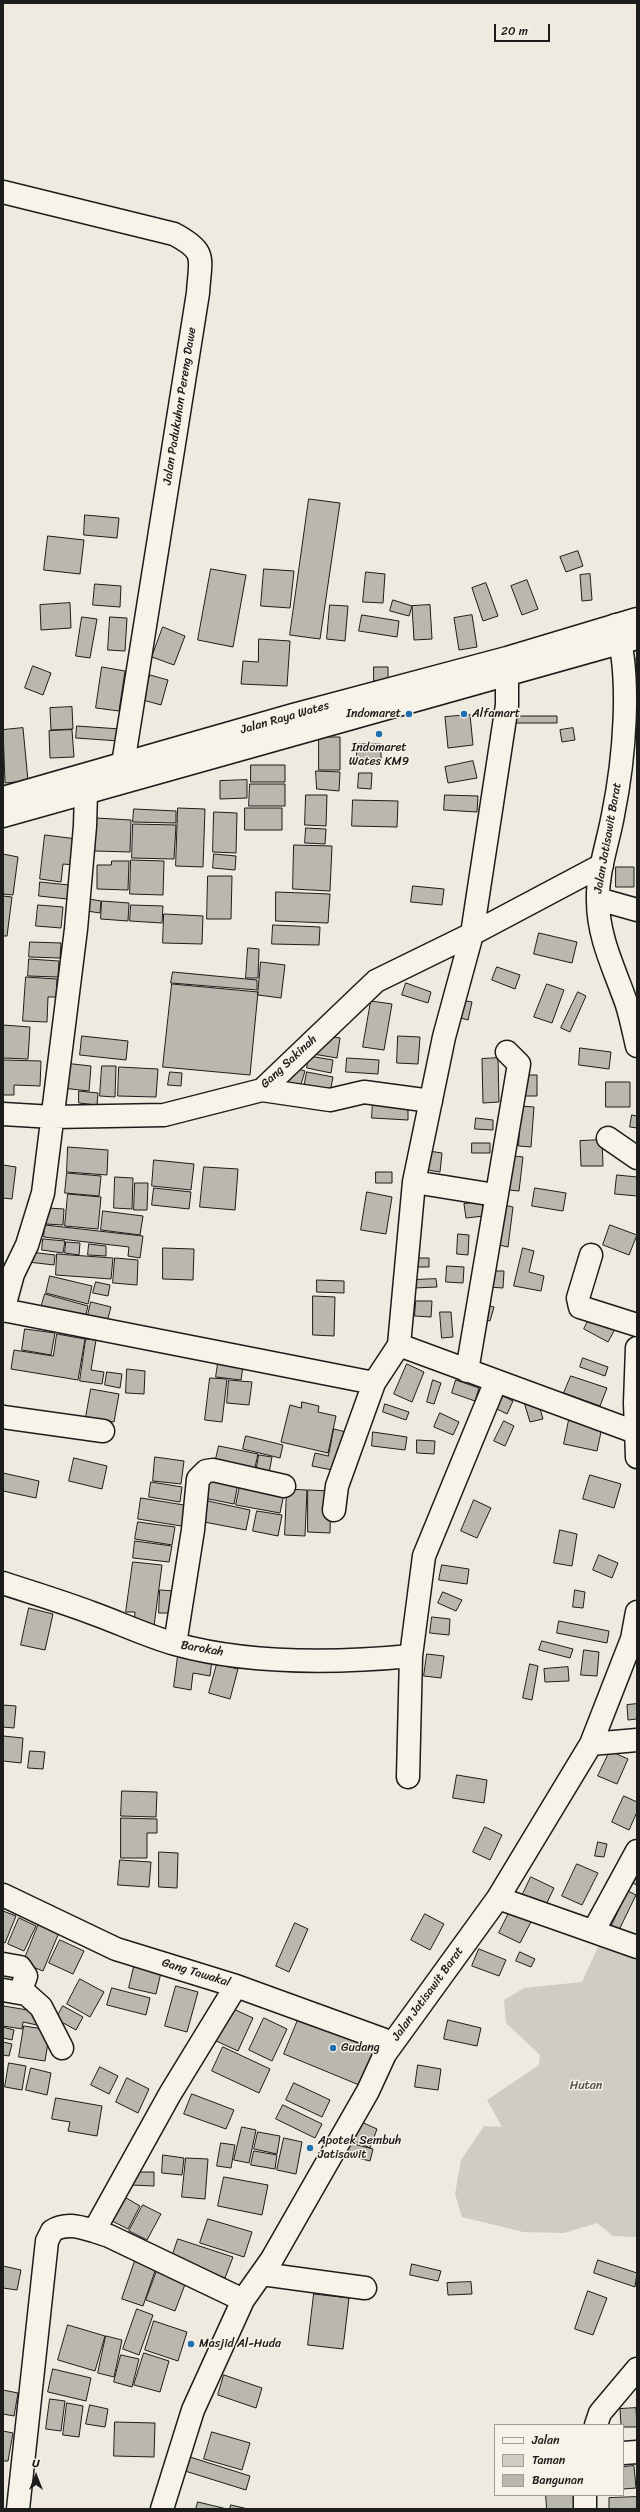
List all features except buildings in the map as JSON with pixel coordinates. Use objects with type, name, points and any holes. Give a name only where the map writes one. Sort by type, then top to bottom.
[{"type":"main road","name":"Jalan Padukuhan Pereng Dawe","points":[[3,192],[174,234],[193,244],[200,256],[198,293],[123,764]]},
{"type":"main road","name":"Jalan Raya Wates","points":[[3,816],[507,676],[625,635],[637,619]]},
{"type":"main road","name":"Jalan Raya Wates","points":[[3,798],[293,715],[507,658],[625,635]]},
{"type":"main road","name":"Jalan Jatisawit Barat","points":[[625,635],[624,710],[620,764],[614,813],[602,865],[598,899],[599,929],[632,1008],[637,1046]]},
{"type":"main road","points":[[334,1510],[337,1486],[374,1383],[399,1345],[414,1182],[444,1037],[472,934],[507,705],[507,676]]},
{"type":"main road","points":[[86,792],[85,826],[76,929],[43,1192],[27,1245],[13,1274],[3,1311],[374,1383]]},
{"type":"main road","name":"Gang Sakinah","points":[[3,1114],[53,1117],[164,1115],[262,1090],[376,981],[472,934],[602,865]]},
{"type":"main road","points":[[598,899],[637,910]]},
{"type":"main road","points":[[468,1371],[495,1195],[519,1064],[507,1052]]},
{"type":"main road","points":[[262,1090],[330,1100],[364,1092],[431,1101]]},
{"type":"main road","points":[[608,1138],[637,1158]]},
{"type":"main road","points":[[414,1182],[495,1195]]},
{"type":"main road","points":[[591,1255],[578,1298],[580,1307],[637,1325]]},
{"type":"main road","points":[[399,1345],[635,1432]]},
{"type":"main road","points":[[637,1348],[635,1432],[637,1457]]},
{"type":"main road","points":[[408,1777],[411,1656],[424,1556],[496,1381]]},
{"type":"main road","points":[[3,1417],[103,1431]]},
{"type":"main road","points":[[175,1644],[193,1530],[198,1479],[206,1471],[213,1470],[284,1486]]},
{"type":"main road","name":"Barokah","points":[[3,1583],[91,1612],[175,1644],[282,1660],[346,1661],[411,1656]]},
{"type":"main road","name":"Jalan Jatisawit Barat","points":[[162,2509],[193,2410],[244,2300],[262,2274],[360,2104],[391,2045],[498,1898],[591,1744],[632,1639],[637,1612]]},
{"type":"main road","points":[[591,1744],[637,1740]]},
{"type":"main road","points":[[594,1930],[637,1851]]},
{"type":"main road","name":"Gang Tawakal","points":[[3,1895],[116,1949],[236,1986],[375,2036],[391,2045]]},
{"type":"main road","points":[[498,1898],[594,1930],[637,1947]]},
{"type":"main road","points":[[3,1964],[23,1968],[26,1976],[13,1990],[41,2007],[62,2048]]},
{"type":"main road","points":[[94,2231],[170,2094],[236,1986]]},
{"type":"main road","points":[[18,2509],[47,2241],[52,2231],[64,2226],[77,2226],[109,2236],[244,2300]]},
{"type":"main road","points":[[262,2274],[365,2288]]},
{"type":"main road","points":[[596,2424],[600,2413],[634,2375]]},
{"type":"main road","points":[[624,2453],[637,2452]]},
{"type":"main road","points":[[585,2496],[585,2509]]},
{"type":"green space","name":"Hutan","points":[[604,1934],[637,1947],[637,2235],[635,2237],[613,2236],[597,2223],[564,2233],[523,2232],[462,2217],[455,2194],[461,2160],[484,2126],[502,2127],[487,2100],[539,2065],[540,2055],[506,2023],[504,2000],[524,1988],[582,1982]]},
{"type":"place","name":"Indomaret","points":[[409,714]]},
{"type":"place","name":"Alfamart","points":[[464,714]]},
{"type":"place","name":"Indomaret Wates KM9","points":[[379,734]]},
{"type":"place","name":"Gudang","points":[[333,2048]]},
{"type":"place","name":"Apotek Sembuh Jatisawit","points":[[310,2148]]},
{"type":"place","name":"Masjid Al-Huda","points":[[191,2344]]}]
